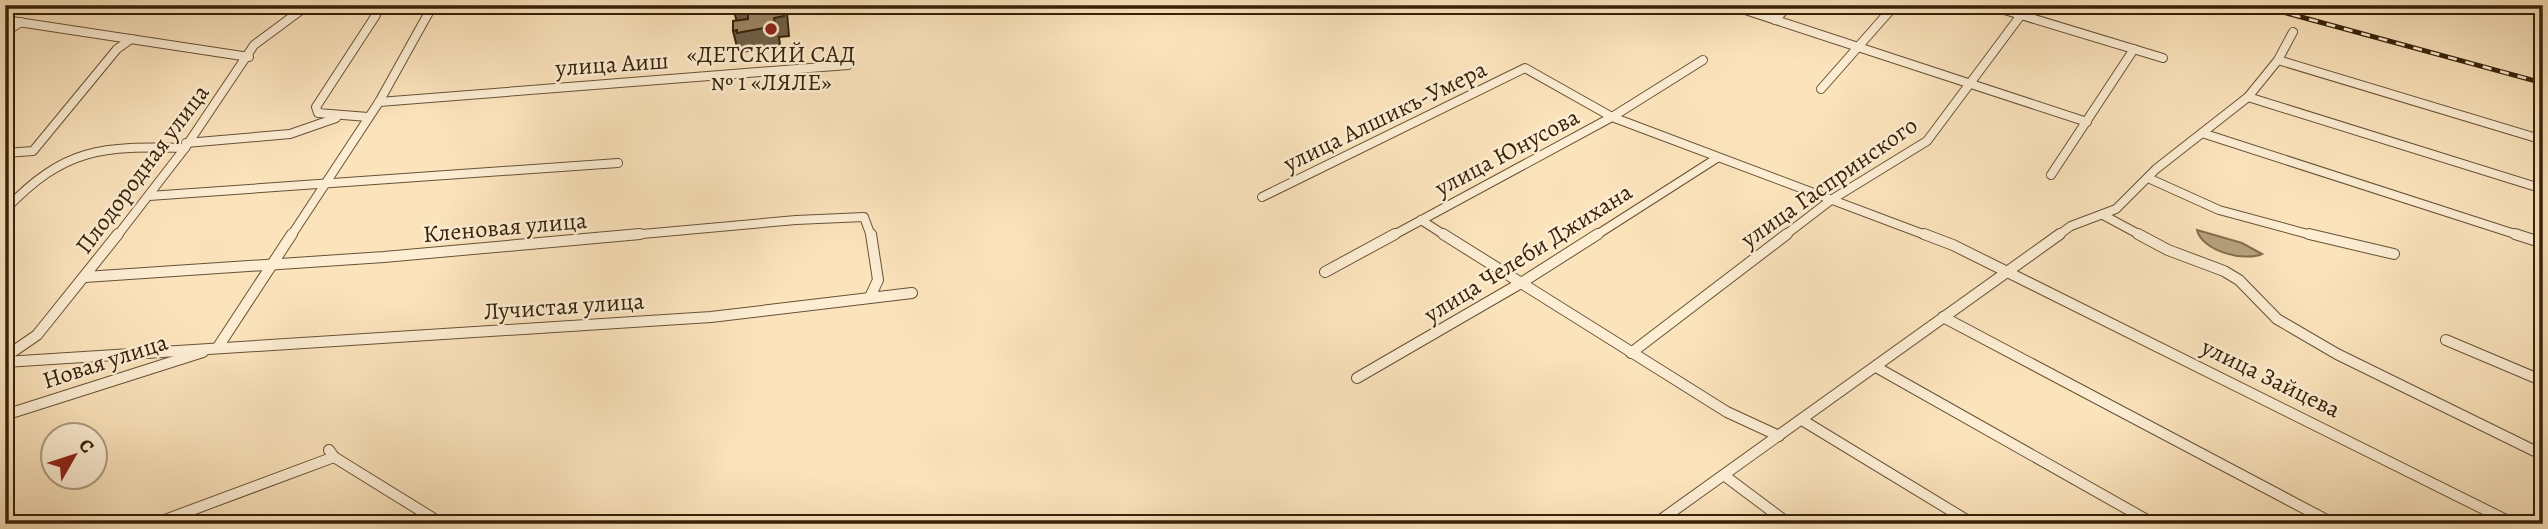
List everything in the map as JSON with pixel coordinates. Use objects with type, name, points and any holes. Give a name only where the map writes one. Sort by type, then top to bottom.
[{"type":"street","name":"Плодородная улица","points":[[5,357],[37,335],[85,278],[186,146],[249,57],[254,45],[308,5]]},
{"type":"street","points":[[355,5],[372,9],[376,15],[316,107],[318,113],[341,117],[368,117]]},
{"type":"street","points":[[5,362],[218,347],[379,102],[433,5]]},
{"type":"street","points":[[1730,5],[2087,122]]},
{"type":"street","points":[[1775,20],[1788,5]]},
{"type":"street","points":[[1821,89],[1895,5]]},
{"type":"street","points":[[1988,5],[2163,58]]},
{"type":"street","name":"улица Гаспринского","points":[[1631,353],[1831,200],[1927,141],[2021,15]]},
{"type":"street","points":[[5,20],[249,57]]},
{"type":"street","points":[[5,32],[21,22]]},
{"type":"street","points":[[1655,524],[2071,226],[2116,209],[2148,178],[2248,97],[2278,60],[2293,32]]},
{"type":"street","points":[[5,153],[33,150],[117,49],[131,39]]},
{"type":"street","points":[[2051,175],[2134,49]]},
{"type":"street","name":"улица Юнусова","points":[[1325,272],[1612,117],[1703,60]]},
{"type":"street","points":[[2278,60],[2543,140]]},
{"type":"street","name":"улица Аиш","points":[[379,102],[848,65]]},
{"type":"street","name":"улица Зайцева","points":[[1525,68],[1612,117],[1930,235],[2008,271],[2514,524]]},
{"type":"street","name":"улица Алшикъ-Умера","points":[[1262,197],[1525,68]]},
{"type":"street","points":[[2248,97],[2543,190]]},
{"type":"street","points":[[5,210],[25,187],[44,171],[65,160],[90,152],[128,147],[186,146],[290,134],[341,117]]},
{"type":"street","points":[[2202,133],[2543,243]]},
{"type":"street","name":"улица Челеби Джихана","points":[[1357,378],[1521,283],[1717,158]]},
{"type":"street","points":[[149,196],[618,163]]},
{"type":"street","points":[[2148,178],[2219,210],[2365,250],[2394,254]]},
{"type":"street","points":[[2103,215],[2168,250],[2224,271],[2239,280],[2277,319],[2337,355],[2543,455]]},
{"type":"street","name":"Кленовая улица","points":[[85,278],[384,257],[796,220],[864,217],[871,235],[878,280],[870,297]]},
{"type":"street","points":[[1421,220],[1727,412],[1779,436]]},
{"type":"street","name":"Лучистая улица","points":[[218,347],[411,338],[711,317],[912,293]]},
{"type":"street","points":[[1943,317],[2334,524]]},
{"type":"street","points":[[2446,340],[2543,381]]},
{"type":"street","name":"Новая улица","points":[[5,415],[218,347]]},
{"type":"street","points":[[1876,367],[2154,524]]},
{"type":"street","points":[[1802,421],[1973,524]]},
{"type":"street","points":[[154,524],[331,454],[441,523]]},
{"type":"street","points":[[1725,476],[1789,524]]},
{"type":"shaded area","points":[[2197,230],[2242,243],[2262,254],[2245,257],[2225,253],[2207,244]]},
{"type":"building","points":[[748,5],[783,5],[784,16],[774,18],[775,26],[737,33],[737,30],[733,31],[733,21],[748,19]]},
{"type":"railway","points":[[2257,5],[2543,83]]},
{"type":"place","name":"«ДЕТСКИЙ САД № 1 «ЛЯЛЕ»","points":[[771,29]]}]
